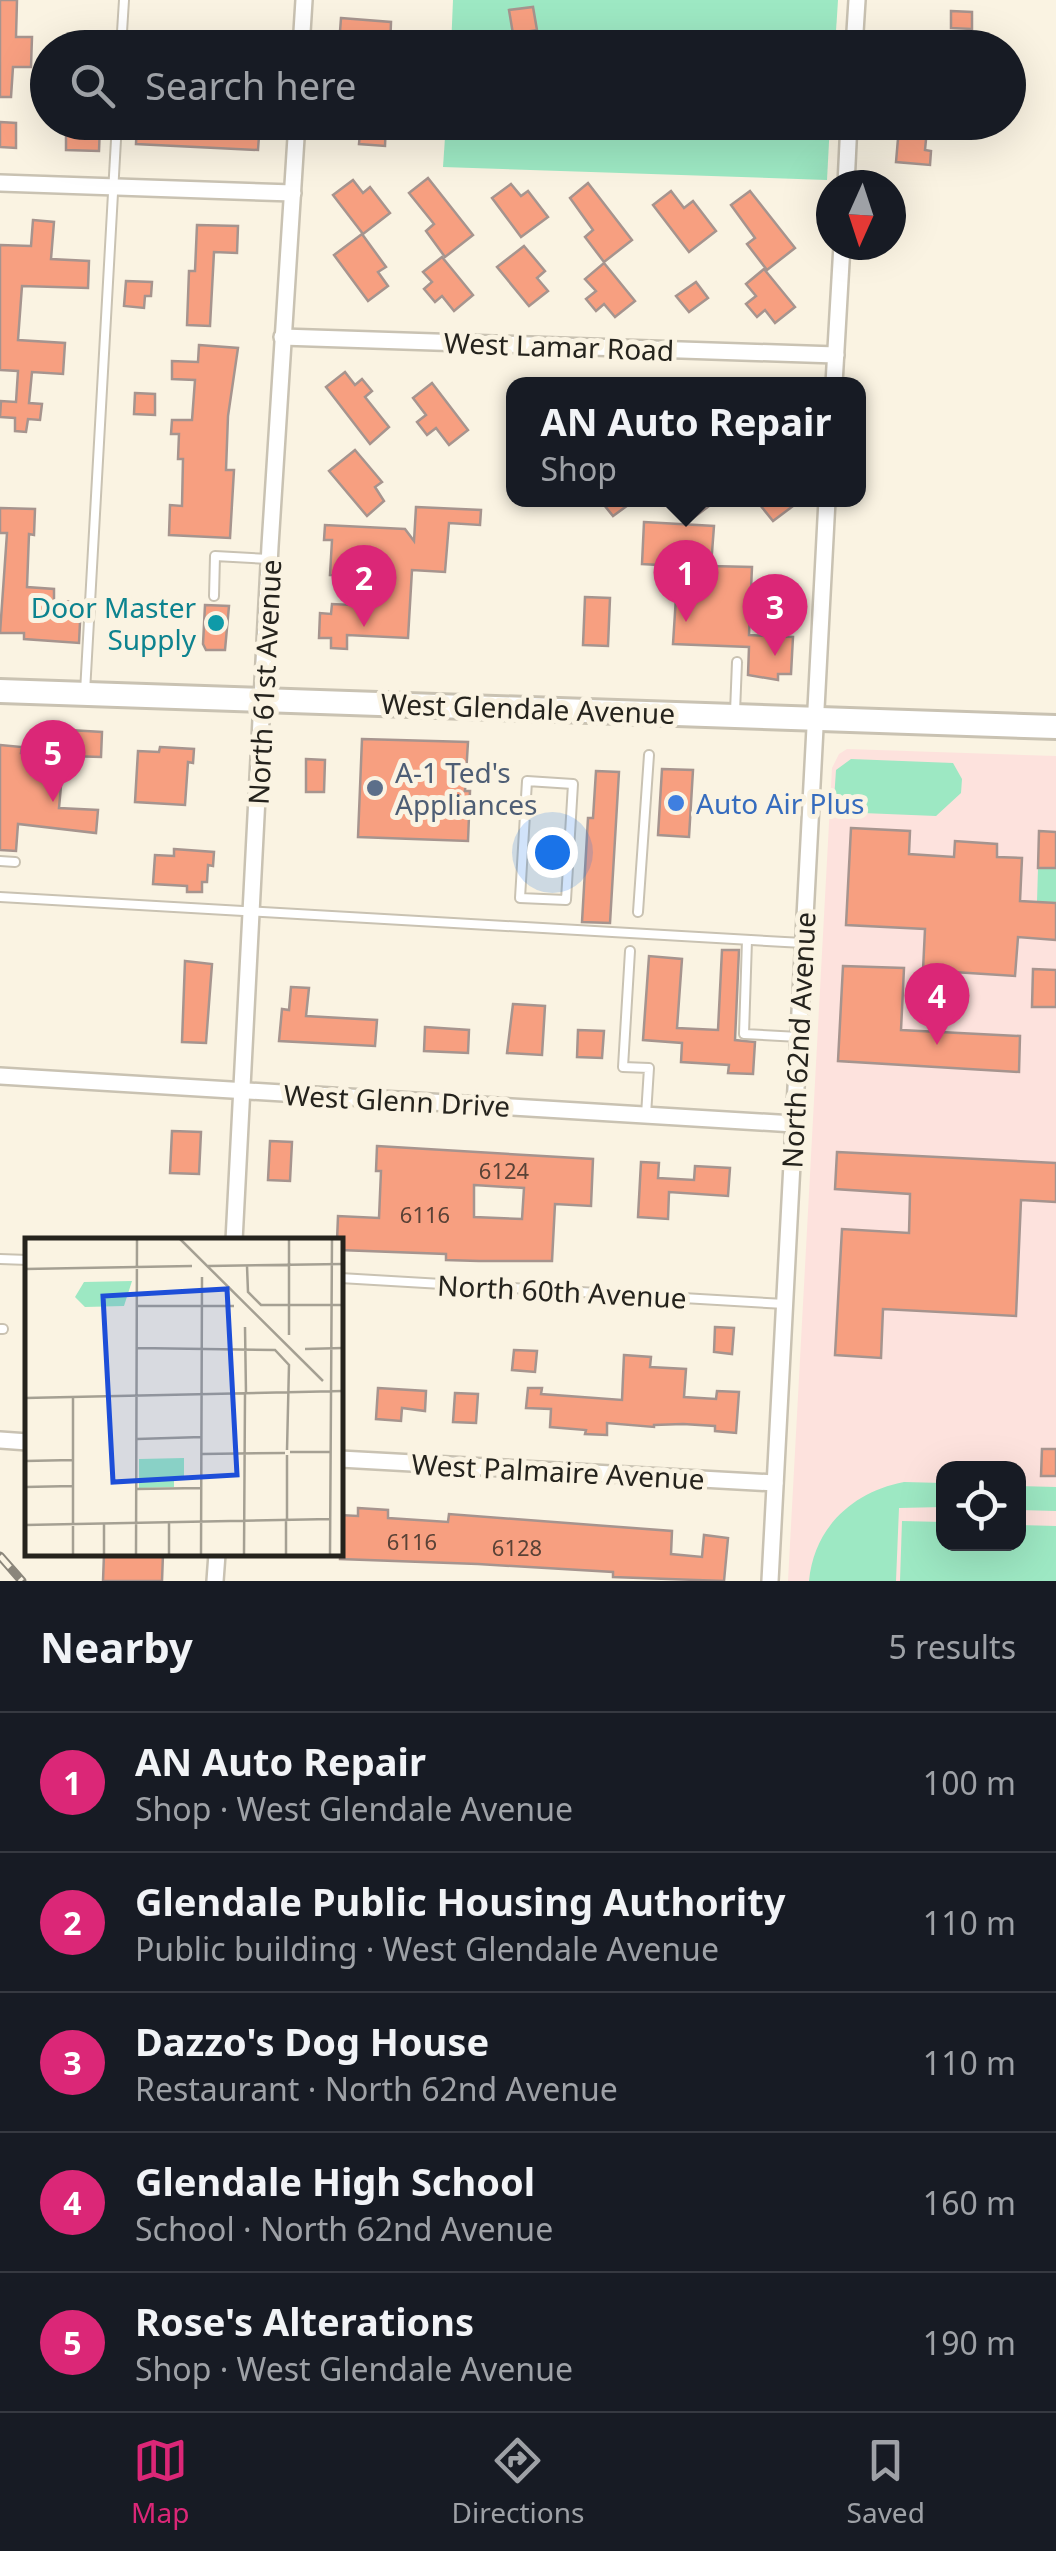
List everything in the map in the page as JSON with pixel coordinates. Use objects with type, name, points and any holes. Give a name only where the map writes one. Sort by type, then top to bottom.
[{"type":"main road","name":"West Glendale Avenue","points":[[0,691],[1056,727]]},
{"type":"street","points":[[302,30],[304,0]]},
{"type":"street","points":[[855,30],[856,0]]},
{"type":"street","name":"North 61st Avenue","points":[[234,1238],[296,140]]},
{"type":"street","points":[[847,170],[849,140]]},
{"type":"street","points":[[0,183],[293,192]]},
{"type":"street","points":[[834,377],[841,260]]},
{"type":"street","name":"West Lamar Road","points":[[282,337],[836,356]]},
{"type":"street","name":"North 62nd Avenue","points":[[770,1581],[826,507]]},
{"type":"street","name":"West Glenn Drive","points":[[0,1076],[794,1124]]},
{"type":"street","points":[[0,1440],[25,1442]]},
{"type":"street","name":"West Palmaire Avenue","points":[[342,1459],[775,1483]]},
{"type":"street","points":[[215,1581],[217,1556]]},
{"type":"lane","points":[[123,30],[124,0]]},
{"type":"lane","points":[[84,693],[116,140]]},
{"type":"lane","points":[[214,596],[216,556],[270,559]]},
{"type":"lane","points":[[735,715],[737,662]]},
{"type":"lane","points":[[638,912],[648,756]]},
{"type":"lane","points":[[526,781],[573,784],[566,900],[520,898],[526,781]]},
{"type":"lane","points":[[0,861],[15,862]]},
{"type":"lane","points":[[0,897],[804,943]]},
{"type":"lane","points":[[747,940],[744,1034],[798,1038]]},
{"type":"lane","points":[[630,951],[624,1067],[649,1068],[646,1114]]},
{"type":"lane","points":[[0,1259],[25,1260]]},
{"type":"lane","name":"North 60th Avenue","points":[[342,1278],[784,1304]]},
{"type":"shaded area","points":[[847,749],[1056,756],[1056,1581],[788,1581],[832,768],[839,754]]},
{"type":"green space","points":[[453,0],[838,0],[836,30],[452,30]]},
{"type":"green space","points":[[445,140],[829,140],[828,170],[816,170],[816,180],[443,167]]},
{"type":"green space","points":[[851,759],[953,763],[962,779],[961,793],[936,816],[838,812],[833,815],[836,770]]},
{"type":"green space","points":[[1038,868],[1056,869],[1056,903],[1037,902]]},
{"type":"green space","points":[[904,1482],[936,1483],[936,1507],[899,1508],[896,1581],[809,1581],[819,1545],[839,1515],[885,1487]]},
{"type":"green space","points":[[1026,1486],[1056,1487],[1056,1511],[1026,1510]]},
{"type":"green space","points":[[902,1521],[936,1522],[936,1551],[1026,1551],[1026,1525],[1056,1526],[1056,1581],[900,1581]]},
{"type":"building","points":[[0,0],[17,0],[16,37],[30,37],[30,67],[13,67],[11,97],[0,97]]},
{"type":"building","points":[[533,7],[537,30],[512,30],[509,10]]},
{"type":"building","points":[[951,11],[972,12],[972,29],[951,28]]},
{"type":"building","points":[[341,18],[391,22],[391,30],[340,30]]},
{"type":"building","points":[[0,122],[16,123],[16,148],[0,147]]},
{"type":"building","points":[[66,140],[99,140],[99,151],[66,150]]},
{"type":"building","points":[[136,140],[259,140],[258,150],[136,144]]},
{"type":"building","points":[[359,140],[385,140],[385,146],[359,144]]},
{"type":"building","points":[[898,140],[926,140],[925,150],[931,151],[930,165],[896,162]]},
{"type":"building","points":[[428,178],[473,235],[445,257],[426,231],[434,224],[409,193]]},
{"type":"building","points":[[353,180],[363,193],[370,187],[390,213],[363,234],[333,195]]},
{"type":"building","points":[[588,183],[632,240],[604,262],[585,237],[593,230],[570,198]]},
{"type":"building","points":[[511,184],[521,196],[528,191],[548,217],[521,237],[492,198]]},
{"type":"building","points":[[671,191],[684,208],[693,201],[716,231],[689,252],[653,205]]},
{"type":"building","points":[[750,191],[795,248],[767,270],[747,244],[755,238],[731,205]]},
{"type":"building","points":[[33,220],[54,222],[51,259],[89,261],[88,288],[22,286],[18,340],[65,343],[63,374],[32,372],[29,403],[42,404],[40,420],[28,419],[26,432],[15,431],[15,418],[0,417],[1,401],[16,402],[18,371],[0,370],[0,245],[31,246]]},
{"type":"building","points":[[197,225],[238,226],[237,253],[214,252],[210,326],[187,325],[189,271],[195,271]]},
{"type":"building","points":[[362,234],[386,267],[378,272],[388,286],[368,301],[334,255]]},
{"type":"building","points":[[524,246],[545,271],[537,278],[548,291],[529,306],[497,267]]},
{"type":"building","points":[[442,257],[473,295],[454,311],[442,296],[435,302],[424,289],[432,282],[423,272]]},
{"type":"building","points":[[604,263],[635,301],[615,317],[604,304],[596,311],[586,299],[596,291],[585,279]]},
{"type":"building","points":[[764,269],[795,307],[775,323],[765,310],[757,317],[746,304],[756,296],[746,284]]},
{"type":"building","points":[[126,281],[152,282],[151,296],[145,296],[144,308],[124,306]]},
{"type":"building","points":[[696,282],[708,298],[689,312],[676,296]]},
{"type":"building","points":[[199,345],[238,348],[228,416],[226,470],[234,470],[230,538],[169,535],[170,505],[182,506],[183,459],[178,459],[179,434],[171,434],[172,420],[192,420],[195,380],[172,379],[172,361],[198,362]]},
{"type":"building","points":[[345,372],[355,385],[362,379],[372,391],[365,397],[389,427],[370,444],[326,387]]},
{"type":"building","points":[[432,383],[468,430],[449,445],[436,428],[427,435],[417,422],[426,415],[413,398]]},
{"type":"building","points":[[135,393],[155,394],[155,415],[134,414]]},
{"type":"building","points":[[355,450],[382,482],[375,487],[384,501],[367,516],[329,471]]},
{"type":"building","points":[[416,507],[481,510],[480,525],[449,523],[445,572],[412,570],[408,638],[347,635],[347,649],[331,648],[331,638],[319,638],[320,613],[331,614],[332,604],[352,605],[354,576],[330,575],[332,540],[324,540],[325,525],[405,529],[414,541]]},
{"type":"building","points":[[606,507],[625,507],[613,516]]},
{"type":"building","points":[[684,507],[708,507],[693,518]]},
{"type":"building","points":[[762,507],[792,507],[773,521]]},
{"type":"building","points":[[0,508],[35,509],[34,535],[29,534],[27,587],[54,589],[54,601],[81,602],[79,643],[24,639],[24,633],[0,633],[7,533],[0,533]]},
{"type":"building","points":[[644,522],[714,526],[711,566],[752,567],[749,635],[793,637],[791,674],[778,674],[778,680],[748,675],[749,647],[673,644],[678,566],[642,564]]},
{"type":"building","points":[[585,597],[610,598],[608,646],[583,645]]},
{"type":"building","name":"Door Master Supply","points":[[205,605],[229,606],[225,650],[206,650],[203,644]]},
{"type":"building","points":[[69,730],[102,732],[101,757],[68,756]]},
{"type":"building","points":[[362,739],[468,742],[468,841],[358,837]]},
{"type":"building","points":[[0,745],[22,747],[21,753],[64,753],[59,808],[98,810],[96,833],[18,824],[16,851],[0,850]]},
{"type":"building","points":[[160,747],[194,749],[193,763],[188,762],[185,805],[135,802],[138,751],[159,752]]},
{"type":"building","points":[[306,759],[325,760],[324,792],[306,792]]},
{"type":"building","name":"Auto Air Plus","points":[[662,769],[693,770],[689,837],[658,835]]},
{"type":"building","points":[[596,771],[619,772],[610,923],[582,922],[588,818],[593,818]]},
{"type":"building","points":[[851,828],[910,831],[909,854],[954,857],[955,841],[997,844],[997,857],[1022,858],[1020,901],[1056,903],[1056,940],[1018,937],[1015,976],[923,970],[925,929],[846,925]]},
{"type":"building","points":[[1039,831],[1056,832],[1056,868],[1038,868]]},
{"type":"building","points":[[174,849],[214,852],[213,866],[208,865],[202,892],[187,892],[187,886],[153,884],[155,855],[174,856]]},
{"type":"building","points":[[722,950],[739,950],[735,1040],[755,1042],[753,1074],[728,1073],[729,1065],[681,1062],[682,1043],[643,1040],[649,956],[682,959],[677,1028],[718,1030]]},
{"type":"building","points":[[185,961],[212,964],[206,1043],[182,1042]]},
{"type":"building","points":[[843,966],[904,968],[901,1030],[1020,1036],[1019,1072],[838,1061]]},
{"type":"building","points":[[1033,969],[1056,970],[1056,1007],[1032,1007]]},
{"type":"building","points":[[291,987],[309,988],[306,1016],[377,1020],[375,1046],[279,1041],[282,1009],[289,1010]]},
{"type":"building","points":[[513,1004],[545,1006],[542,1055],[507,1053]]},
{"type":"building","points":[[425,1027],[469,1030],[468,1053],[424,1051]]},
{"type":"building","points":[[578,1030],[604,1031],[602,1058],[577,1057]]},
{"type":"building","points":[[172,1131],[201,1132],[199,1174],[170,1173]]},
{"type":"building","points":[[270,1141],[292,1142],[290,1181],[268,1180]]},
{"type":"building","points":[[377,1146],[593,1159],[591,1206],[555,1204],[552,1261],[446,1260],[446,1254],[342,1250],[342,1238],[337,1238],[338,1216],[379,1218],[381,1171],[376,1171]],"holes":[[[474,1185],[524,1188],[522,1219],[474,1217]]]},
{"type":"building","points":[[837,1152],[1056,1163],[1056,1202],[1021,1200],[1016,1316],[883,1309],[881,1358],[835,1355],[842,1229],[909,1233],[910,1194],[835,1189]]},
{"type":"building","points":[[641,1162],[659,1163],[658,1178],[694,1180],[695,1166],[730,1168],[728,1196],[669,1192],[668,1219],[638,1217]]},
{"type":"building","points":[[715,1327],[734,1328],[732,1354],[714,1352]]},
{"type":"building","points":[[514,1350],[537,1351],[535,1372],[512,1370]]},
{"type":"building","points":[[624,1355],[651,1357],[650,1367],[686,1369],[684,1397],[716,1399],[717,1391],[739,1392],[736,1433],[715,1431],[715,1426],[607,1423],[607,1435],[585,1434],[586,1430],[550,1427],[551,1409],[526,1408],[528,1388],[542,1388],[541,1394],[622,1400]]},
{"type":"building","points":[[378,1388],[426,1391],[425,1411],[402,1408],[401,1421],[376,1419]]},
{"type":"building","points":[[455,1393],[478,1394],[476,1423],[453,1422]]},
{"type":"building","points":[[1042,1449],[1056,1449],[1056,1476],[1041,1476]]},
{"type":"building","points":[[358,1508],[388,1510],[388,1518],[448,1522],[449,1514],[672,1531],[671,1554],[702,1557],[704,1535],[728,1538],[724,1581],[340,1559],[342,1515],[358,1516]]},
{"type":"building","points":[[104,1556],[163,1556],[162,1581],[103,1581]]},
{"type":"railway","points":[[0,1556],[22,1581]]},
{"type":"place","name":"AN Auto Repair","points":[[686,622]]},
{"type":"place","name":"Door Master Supply","points":[[216,623]]},
{"type":"place","name":"Glendale Public Housing Authority","points":[[364,627]]},
{"type":"place","name":"Dazzo's Dog House","points":[[775,656]]},
{"type":"place","name":"A-1 Ted's Appliances","points":[[375,788]]},
{"type":"place","name":"Rose's Alterations","points":[[53,802]]},
{"type":"place","name":"Auto Air Plus","points":[[676,803]]},
{"type":"place","name":"Glendale High School","points":[[937,1045]]}]
